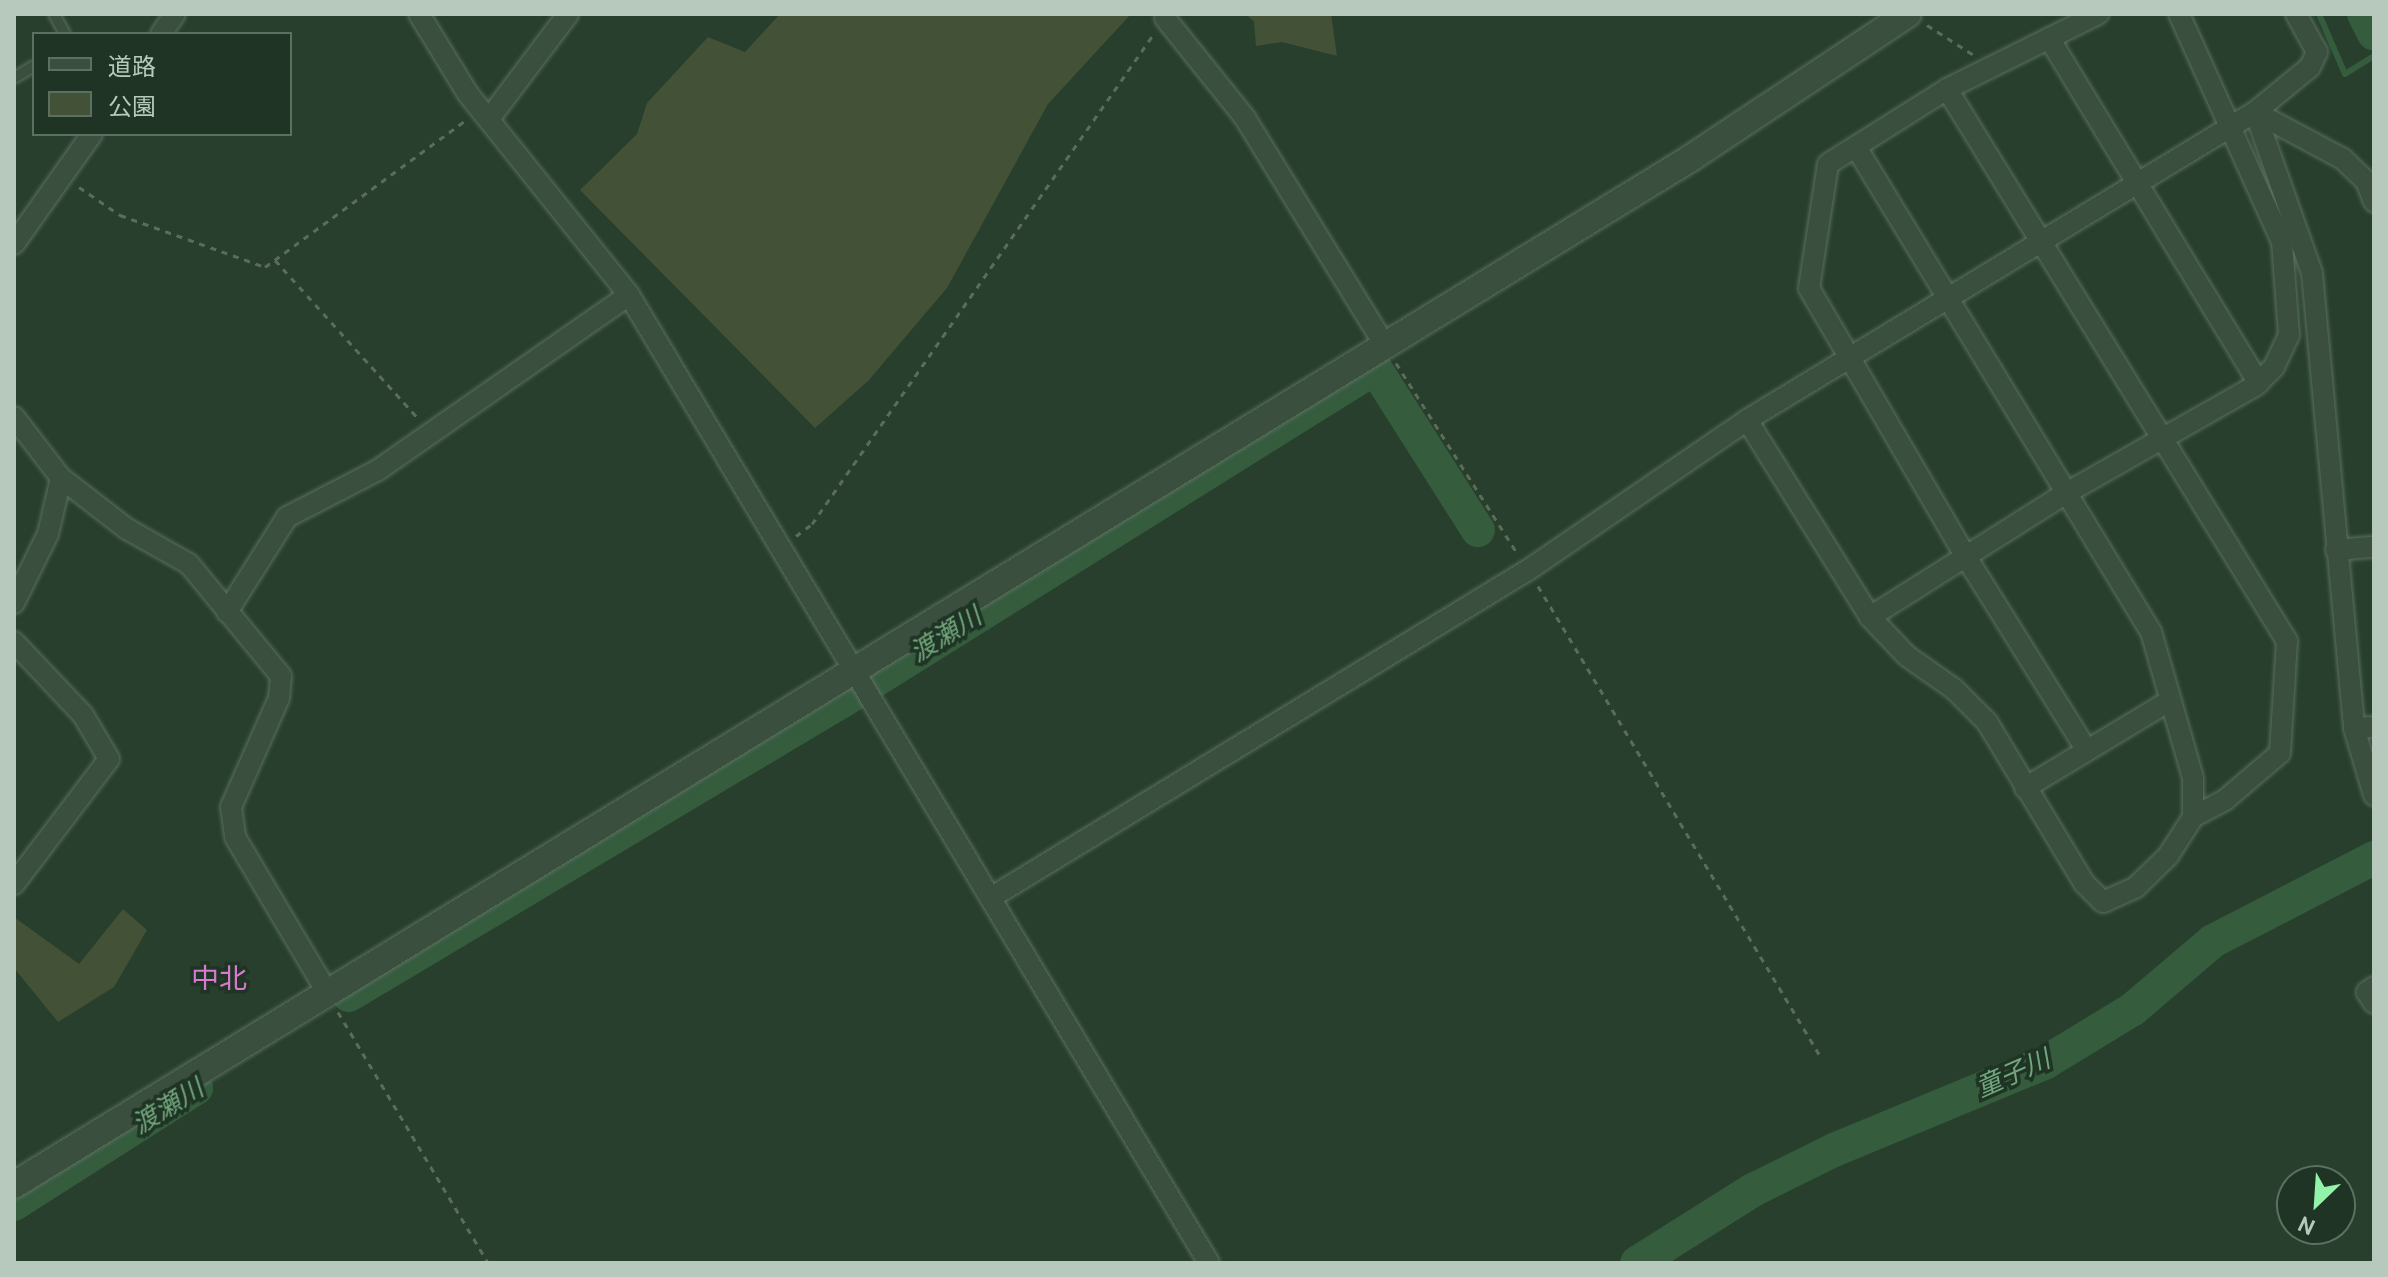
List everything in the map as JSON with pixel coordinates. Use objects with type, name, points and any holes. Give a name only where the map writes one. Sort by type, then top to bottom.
[{"type":"street","points":[[162,32],[175,14]]},
{"type":"street","points":[[419,14],[485,114],[629,295],[1209,1263]]},
{"type":"street","points":[[485,114],[568,14]]},
{"type":"street","points":[[2086,749],[1847,360],[1809,288],[1828,164],[1947,89],[2098,14]]},
{"type":"street","points":[[1870,617],[2063,495],[2259,383],[2274,367],[2289,335],[2282,242],[2179,14]]},
{"type":"street","points":[[992,897],[1528,570],[1747,420],[2136,179],[2229,123],[2255,112],[2310,67],[2317,52],[2296,14]]},
{"type":"street","points":[[1165,18],[1245,118],[1386,347]]},
{"type":"street","points":[[14,1185],[1386,347],[1915,18]]},
{"type":"street","points":[[2049,38],[2259,383]]},
{"type":"street","points":[[1747,420],[1870,617],[1899,649],[1954,689],[1987,722],[2084,883],[2103,902],[2136,887],[2168,856],[2193,817],[2225,800],[2280,753],[2287,641],[2161,438],[2043,237],[1947,89]]},
{"type":"street","points":[[2255,112],[2343,159],[2366,181],[2374,202]]},
{"type":"street","points":[[2255,112],[2312,273],[2336,550],[2373,792]]},
{"type":"street","points":[[14,244],[91,136]]},
{"type":"street","points":[[1856,147],[2063,495],[2151,632],[2193,778],[2193,817]]},
{"type":"street","points":[[227,612],[287,517],[378,470],[629,295]]},
{"type":"street","points":[[14,417],[61,478],[127,529],[189,564],[281,676],[279,698],[231,807],[235,837],[327,992]]},
{"type":"street","points":[[14,603],[48,534],[61,478]]},
{"type":"street","points":[[2336,550],[2374,547]]},
{"type":"street","points":[[14,642],[83,715],[109,759],[14,884]]},
{"type":"street","points":[[2025,788],[2171,700]]},
{"type":"street","points":[[2374,987],[2367,992],[2374,1003]]},
{"type":"lane","points":[[54,14],[64,32]]},
{"type":"lane","points":[[14,78],[32,67]]},
{"type":"path","points":[[781,549],[812,524],[1165,18]]},
{"type":"path","points":[[1915,18],[1993,67]]},
{"type":"path","points":[[62,176],[120,215],[265,267],[485,114]]},
{"type":"path","points":[[275,260],[431,432]]},
{"type":"path","points":[[1386,347],[1528,570],[1819,1054]]},
{"type":"path","points":[[327,992],[488,1263]]},
{"type":"green space","points":[[780,14],[1131,14],[1048,104],[947,288],[868,381],[815,428],[580,190],[637,134],[647,103],[708,37],[745,52]]},
{"type":"green space","points":[[1246,14],[1331,14],[1337,56],[1282,42],[1256,46],[1254,22]]},
{"type":"green space","points":[[123,909],[147,930],[114,987],[58,1022],[14,968],[14,917],[79,964]]},
{"type":"waterway","points":[[2319,14],[2345,74],[2374,56]]},
{"type":"waterway","points":[[2364,14],[2374,34]]},
{"type":"waterway","name":"渡瀬川","points":[[349,995],[842,701],[1375,368],[1478,530]]},
{"type":"waterway","name":"童子川","points":[[1637,1263],[1753,1190],[1834,1150],[2046,1062],[2133,1009],[2213,941],[2374,858]]},
{"type":"waterway","name":"渡瀬川","points":[[14,1204],[196,1088]]},
{"type":"district","name":"中北","points":[[219,978]]}]
